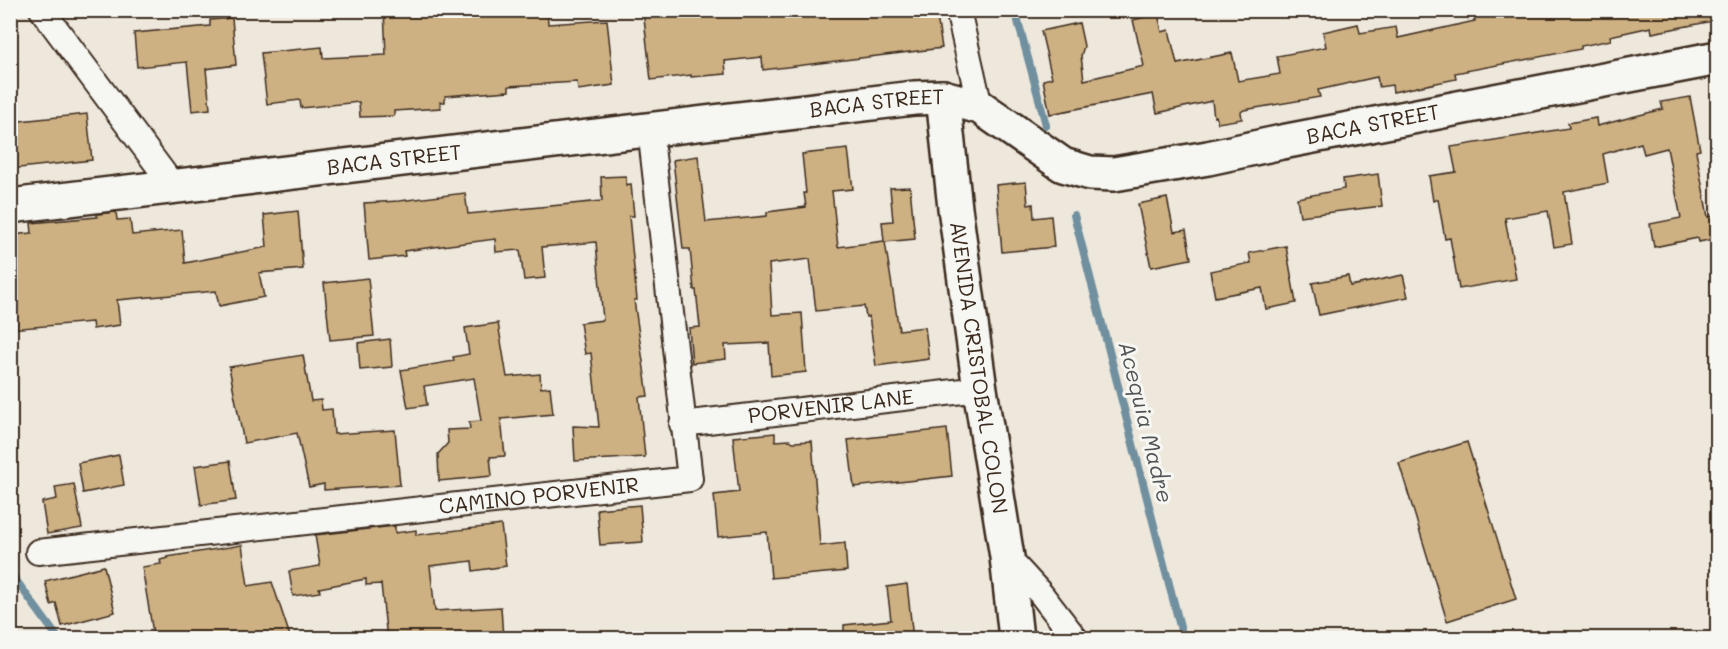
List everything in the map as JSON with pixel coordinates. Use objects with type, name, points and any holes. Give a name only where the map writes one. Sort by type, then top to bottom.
[{"type":"street","points":[[42,10],[174,187]]},
{"type":"street","points":[[958,10],[992,116]]},
{"type":"street","name":"BACA STREET","points":[[10,206],[914,98],[943,97],[992,116],[1063,165],[1090,173],[1114,174],[1208,159],[1293,140],[1718,58]]},
{"type":"street","name":"AVENIDA CRISTOBAL COLON","points":[[943,97],[955,208],[980,389],[1007,557],[1016,639]]},
{"type":"street","name":"CAMINO PORVENIR","points":[[38,552],[690,479],[650,129]]},
{"type":"street","name":"PORVENIR LANE","points":[[682,424],[980,389]]},
{"type":"street","points":[[1007,557],[1041,594],[1075,639]]},
{"type":"building","points":[[384,10],[547,10],[548,24],[607,20],[614,85],[578,90],[577,82],[509,86],[509,91],[445,96],[445,102],[440,102],[441,108],[394,111],[394,116],[360,117],[359,102],[301,108],[300,100],[267,104],[261,53],[322,47],[323,58],[386,55]]},
{"type":"building","points":[[643,10],[750,10],[750,16],[806,10],[936,10],[942,48],[763,70],[762,57],[725,61],[726,74],[651,80]]},
{"type":"building","points":[[1473,10],[1717,10],[1718,20],[1652,33],[1651,27],[1610,36],[1611,40],[1581,46],[1581,49],[1455,73],[1456,79],[1393,92],[1392,85],[1379,87],[1377,77],[1318,90],[1320,97],[1244,110],[1241,112],[1242,119],[1218,123],[1216,116],[1214,117],[1212,101],[1157,113],[1153,94],[1050,114],[1043,80],[1052,78],[1041,31],[1079,23],[1084,46],[1081,56],[1084,80],[1144,66],[1133,20],[1158,14],[1162,32],[1169,30],[1177,64],[1232,53],[1238,81],[1280,74],[1277,56],[1326,47],[1323,32],[1358,24],[1360,33],[1396,27],[1398,38],[1475,21]]},
{"type":"building","points":[[232,18],[236,65],[206,69],[210,109],[192,111],[187,62],[137,67],[134,33],[210,26],[210,20]]},
{"type":"building","points":[[1690,97],[1700,150],[1696,151],[1708,217],[1718,215],[1718,238],[1699,242],[1698,238],[1654,247],[1650,224],[1681,218],[1667,148],[1644,154],[1641,143],[1603,154],[1608,183],[1564,192],[1572,244],[1554,247],[1548,211],[1505,218],[1516,279],[1459,289],[1450,238],[1445,239],[1438,199],[1433,201],[1429,176],[1456,172],[1451,147],[1569,128],[1568,123],[1596,118],[1597,126],[1663,109],[1661,102]]},
{"type":"building","points":[[87,114],[92,160],[10,169],[10,122]]},
{"type":"building","points":[[848,149],[853,189],[832,191],[838,247],[884,241],[882,222],[893,221],[890,188],[910,187],[915,239],[885,242],[899,330],[925,327],[929,359],[876,366],[869,316],[866,317],[864,306],[816,311],[810,259],[769,264],[772,315],[802,313],[806,372],[771,376],[769,343],[725,345],[726,359],[692,363],[689,328],[700,327],[690,249],[683,249],[673,160],[698,156],[706,222],[767,216],[767,212],[806,207],[802,154]]},
{"type":"building","points":[[1378,174],[1382,206],[1300,216],[1297,198],[1344,189],[1343,179]]},
{"type":"building","points":[[626,176],[626,185],[631,184],[634,216],[629,216],[637,300],[634,300],[648,396],[639,397],[645,457],[575,461],[573,426],[599,427],[591,353],[585,354],[580,323],[603,320],[596,242],[542,247],[545,278],[524,280],[520,250],[496,252],[495,239],[404,251],[405,256],[369,260],[364,203],[465,193],[468,214],[602,201],[601,177]]},
{"type":"building","points":[[1026,182],[1028,205],[1033,204],[1034,218],[1051,216],[1054,247],[1002,252],[996,185]]},
{"type":"building","points":[[1167,198],[1174,232],[1186,230],[1191,259],[1151,267],[1138,204]]},
{"type":"building","points":[[298,211],[303,269],[259,273],[264,297],[219,306],[216,291],[117,300],[120,325],[93,329],[92,322],[10,329],[10,235],[32,233],[31,223],[97,217],[97,214],[116,212],[117,220],[130,219],[132,235],[182,230],[185,263],[267,247],[264,215]]},
{"type":"building","points":[[1286,246],[1296,303],[1266,309],[1262,288],[1215,297],[1210,271],[1251,263],[1249,253]]},
{"type":"building","points":[[1403,275],[1408,297],[1319,315],[1312,283],[1348,276],[1350,286]]},
{"type":"building","points":[[368,278],[374,336],[330,340],[324,283]]},
{"type":"building","points":[[498,323],[507,377],[540,374],[541,388],[550,387],[553,414],[501,419],[505,456],[490,457],[492,476],[439,481],[438,454],[448,443],[447,430],[470,429],[469,422],[481,421],[474,378],[424,386],[427,405],[408,408],[401,370],[454,361],[453,357],[469,354],[465,328]]},
{"type":"building","points":[[390,339],[392,367],[360,370],[358,343]]},
{"type":"building","points":[[303,355],[311,401],[321,400],[322,410],[332,409],[334,434],[395,430],[400,485],[324,490],[324,484],[309,487],[297,433],[244,443],[229,367]]},
{"type":"building","points":[[947,429],[952,476],[854,487],[848,440]]},
{"type":"building","points":[[775,433],[775,441],[812,441],[820,546],[845,543],[847,571],[771,578],[767,532],[718,537],[714,495],[739,492],[733,437]]},
{"type":"building","points":[[1467,442],[1516,599],[1447,621],[1399,463]]},
{"type":"building","points":[[119,455],[124,485],[83,493],[78,463]]},
{"type":"building","points":[[230,461],[236,500],[201,505],[195,466]]},
{"type":"building","points":[[74,484],[82,528],[47,534],[42,502],[57,499],[55,487]]},
{"type":"building","points":[[640,505],[643,542],[600,545],[597,509]]},
{"type":"building","points":[[501,525],[506,566],[473,571],[472,561],[430,566],[435,611],[501,607],[503,639],[387,639],[381,584],[366,585],[366,579],[319,588],[320,592],[293,596],[289,571],[320,566],[315,535],[395,526],[395,533],[416,530],[416,535]]},
{"type":"building","points":[[242,545],[248,586],[272,582],[291,639],[210,639],[208,634],[193,639],[154,639],[142,567],[161,564],[160,560],[167,557]]},
{"type":"building","points":[[104,566],[115,612],[62,626],[56,603],[51,605],[45,581]]},
{"type":"building","points":[[907,584],[913,639],[844,639],[844,625],[891,620],[887,587]]},
{"type":"waterway","name":"Acequia Madre","points":[[1015,10],[1046,125]]},
{"type":"waterway","name":"Acequia Madre","points":[[1074,215],[1183,638]]},
{"type":"waterway","points":[[10,572],[58,638]]}]
